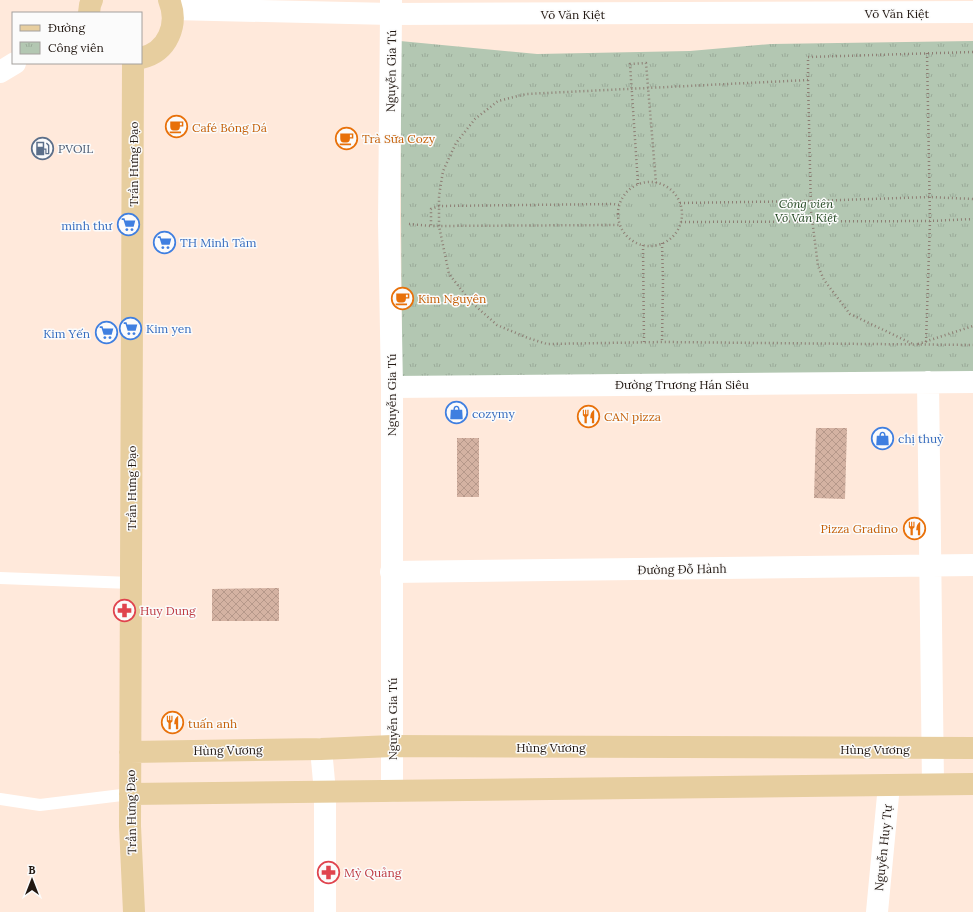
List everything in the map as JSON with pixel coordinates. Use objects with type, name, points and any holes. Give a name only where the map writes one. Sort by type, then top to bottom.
[{"type":"main road","points":[[89,12],[92,0]]},
{"type":"main road","points":[[142,58],[148,57],[160,48],[169,37],[173,24],[171,4]]},
{"type":"main road","name":"Trần Hưng Đạo","points":[[133,64],[130,826],[134,912]]},
{"type":"main road","name":"Hùng Vương","points":[[130,752],[321,749],[392,746],[973,748]]},
{"type":"main road","points":[[130,794],[973,784]]},
{"type":"street","name":"Võ Văn Kiệt","points":[[171,4],[391,7],[933,6],[973,12]]},
{"type":"street","name":"Nguyễn Gia Tú","points":[[391,7],[389,222],[392,387],[392,791]]},
{"type":"street","points":[[0,72],[13,64]]},
{"type":"street","points":[[928,382],[933,784]]},
{"type":"street","name":"Đường Trương Hán Siêu","points":[[392,387],[973,382]]},
{"type":"street","name":"Đường Đỗ Hành","points":[[391,572],[973,565]]},
{"type":"street","points":[[321,749],[325,792],[325,912]]},
{"type":"street","name":"Nguyễn Huy Tự","points":[[877,912],[889,785]]},
{"type":"lane","points":[[0,578],[131,584]]},
{"type":"lane","points":[[0,799],[40,805],[130,794]]},
{"type":"path","points":[[973,52],[808,57],[812,221],[818,266],[824,280],[850,314],[915,345],[973,326]]},
{"type":"path","points":[[926,342],[930,221],[927,53]]},
{"type":"path","points":[[638,184],[630,64],[646,63],[656,183]]},
{"type":"path","points":[[808,80],[526,94],[498,101],[475,119],[456,143],[443,170],[439,196],[439,226],[449,274],[471,302],[497,325],[547,344],[662,342],[973,345]]},
{"type":"path","points":[[648,181],[656,183],[664,184],[677,195],[683,211],[680,228],[668,241],[652,246],[643,245],[636,243],[623,232],[617,216],[620,199],[631,186],[648,181]]},
{"type":"path","points":[[680,203],[930,197],[973,199]]},
{"type":"path","points":[[619,205],[439,206],[431,209],[431,226],[620,225]]},
{"type":"path","points":[[681,222],[930,221],[973,219]]},
{"type":"path","points":[[662,243],[662,342]]},
{"type":"path","points":[[643,245],[644,342]]},
{"type":"green space","name":"Công viên Võ Văn Kiệt","points":[[400,41],[537,54],[690,51],[771,44],[973,41],[973,375],[402,380]]},
{"type":"building","points":[[816,428],[847,428],[845,499],[814,498]]},
{"type":"building","points":[[457,438],[479,438],[479,497],[457,497]]},
{"type":"building","points":[[279,588],[279,621],[212,621],[212,589]]},
{"type":"place","name":"Café Bóng Dá","points":[[176,127]]},
{"type":"place","name":"Trà Sữa Cozy","points":[[347,138]]},
{"type":"place","name":"PVOIL","points":[[42,148]]},
{"type":"place","name":"minh thư","points":[[128,225]]},
{"type":"place","name":"TH Minh Tâm","points":[[164,242]]},
{"type":"place","name":"Kim Nguyên","points":[[403,298]]},
{"type":"place","name":"Kim yen","points":[[131,328]]},
{"type":"place","name":"Kim Yến","points":[[106,333]]},
{"type":"place","name":"cozymy","points":[[457,413]]},
{"type":"place","name":"CAN pizza","points":[[588,416]]},
{"type":"place","name":"chị thuỳ","points":[[883,438]]},
{"type":"place","name":"Pizza Gradino","points":[[914,528]]},
{"type":"place","name":"Huy Dung","points":[[125,610]]},
{"type":"place","name":"tuấn anh","points":[[173,723]]},
{"type":"place","name":"Mỳ Quảng","points":[[329,872]]}]
